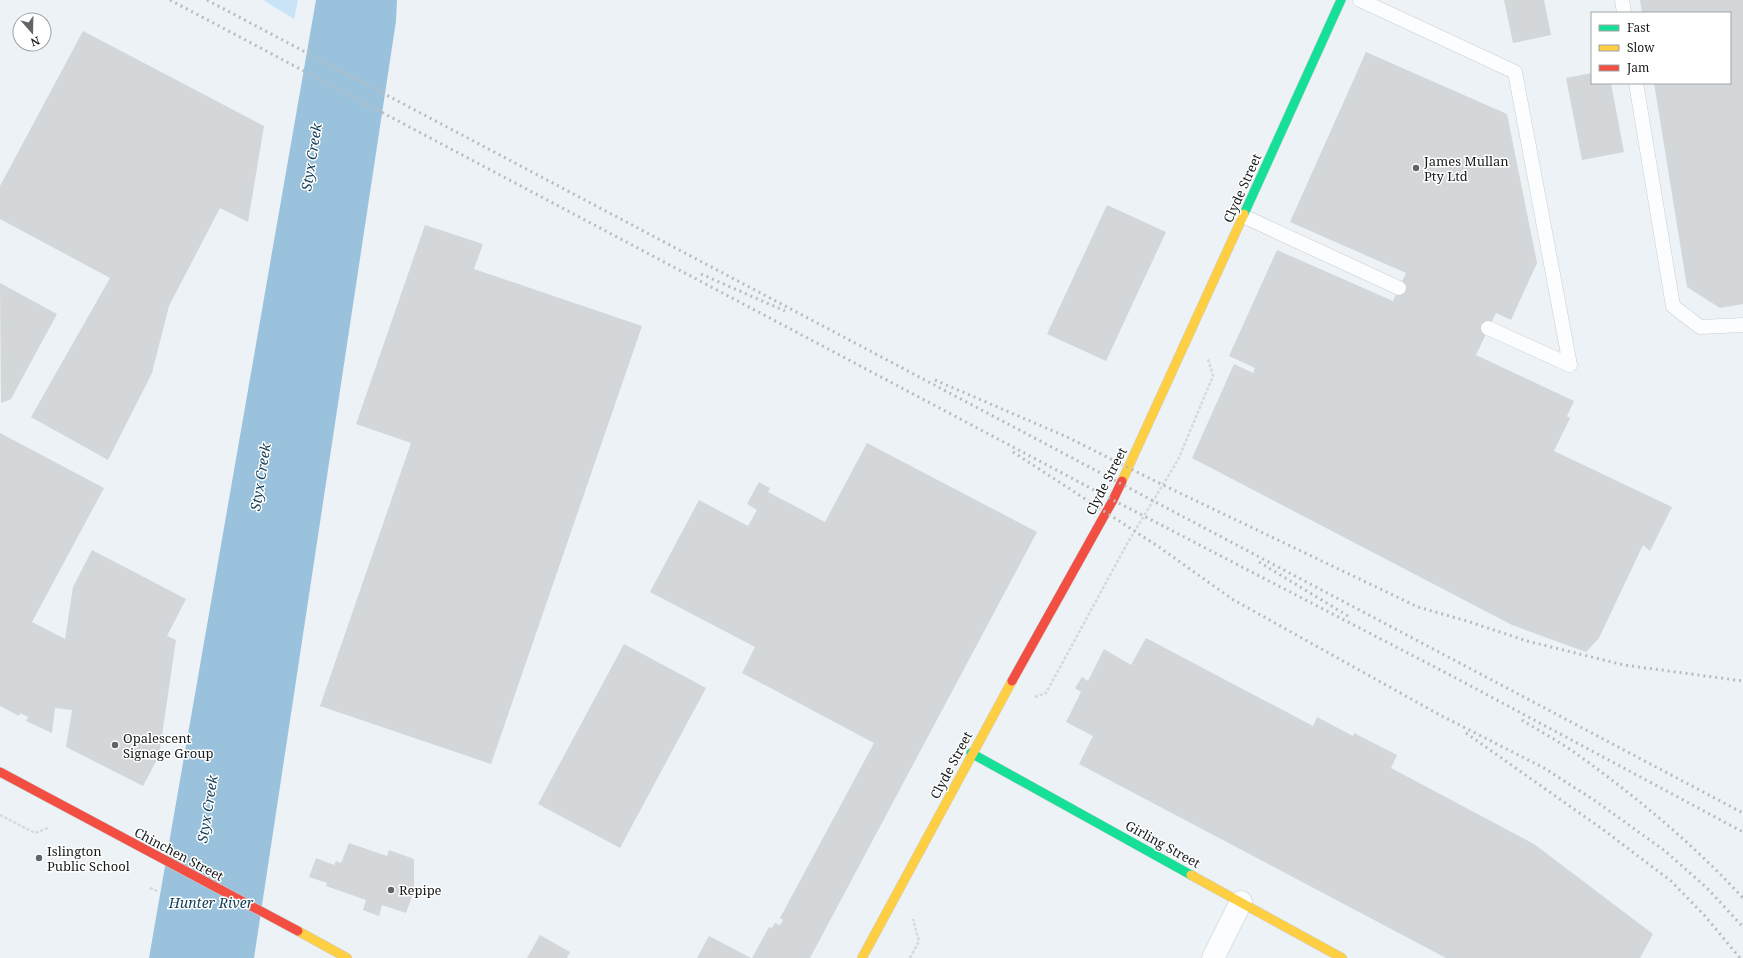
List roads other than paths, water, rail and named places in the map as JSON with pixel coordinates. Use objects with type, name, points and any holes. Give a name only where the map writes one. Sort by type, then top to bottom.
[{"type":"street","name":"Clyde Street","points":[[862,958],[971,753],[1113,500],[1341,0]]},
{"type":"street","name":"Girling Street","points":[[971,753],[1342,958]]},
{"type":"street","name":"Chinchen Street","points":[[0,772],[279,923],[347,958]]},
{"type":"street","points":[[1213,958],[1241,902]]},
{"type":"lane","points":[[1360,0],[1515,72],[1570,365],[1488,328]]},
{"type":"lane","points":[[1622,0],[1624,12]]},
{"type":"lane","points":[[1636,84],[1673,306],[1700,327],[1743,325]]},
{"type":"lane","points":[[1243,216],[1399,288]]},
{"type":"water","name":"Hunter River","points":[[316,0],[397,0],[396,21],[254,958],[149,958]]},
{"type":"railway","points":[[170,0],[1113,500],[1454,677],[1743,832]]},
{"type":"railway","points":[[207,0],[1743,813]]},
{"type":"railway","points":[[701,274],[785,311]]},
{"type":"railway","points":[[935,380],[1067,437],[1163,485],[1418,607],[1467,621],[1527,641],[1624,665],[1743,681]]},
{"type":"railway","points":[[1013,452],[1159,547],[1232,599],[1438,714],[1544,768],[1597,802],[1665,851],[1707,888],[1743,927]]},
{"type":"railway","points":[[1259,562],[1348,616]]},
{"type":"railway","points":[[1522,720],[1574,752],[1645,806],[1686,841],[1743,898]]},
{"type":"railway","points":[[1466,733],[1605,831],[1671,881],[1705,916],[1740,958]]},
{"type":"place","name":"James Mullan Pty Ltd","points":[[1416,168]]},
{"type":"place","name":"Opalescent Signage Group","points":[[115,745]]},
{"type":"place","name":"Islington Public School","points":[[39,858]]},
{"type":"place","name":"Repipe","points":[[391,890]]},
{"type":"water label","name":"Styx Creek","points":[[311,157]]},
{"type":"water label","name":"Styx Creek","points":[[260,477]]},
{"type":"water label","name":"Styx Creek","points":[[207,809]]}]
